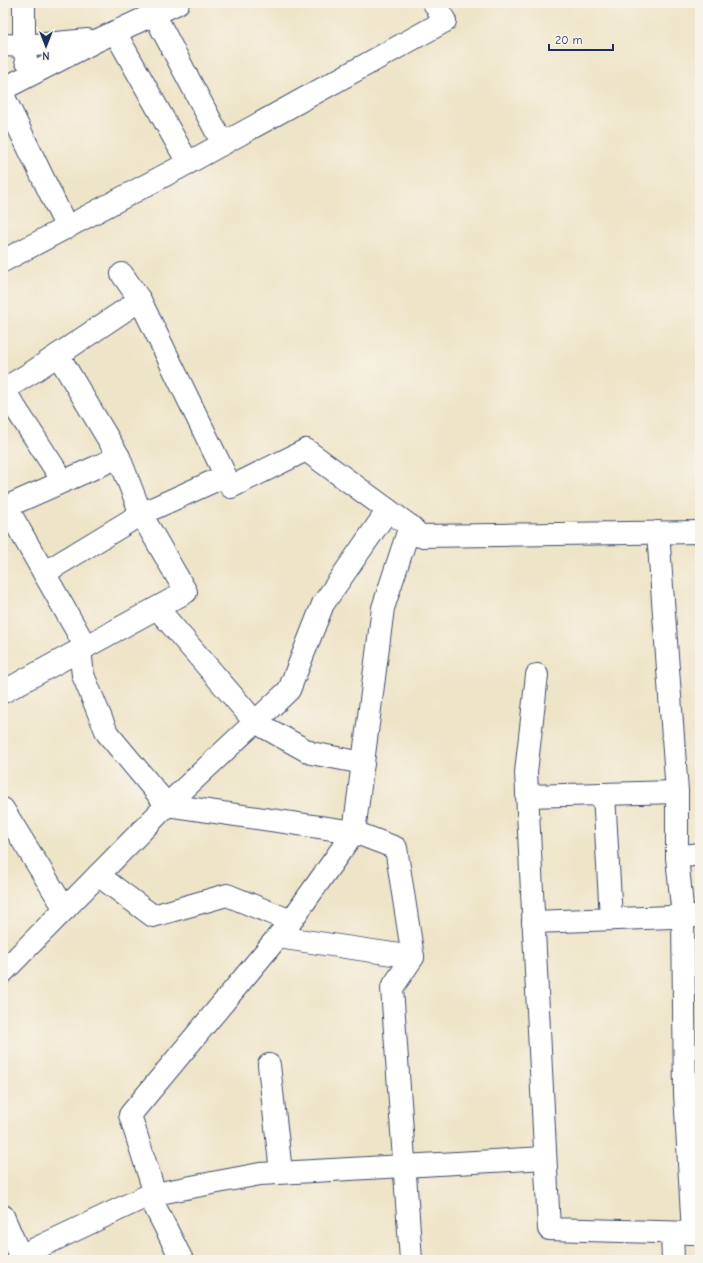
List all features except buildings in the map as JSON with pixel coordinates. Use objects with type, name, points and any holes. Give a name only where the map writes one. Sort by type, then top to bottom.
[{"type":"street","points":[[24,3],[14,45],[28,76]]},
{"type":"street","points":[[3,89],[106,36],[178,3]]},
{"type":"street","points":[[3,261],[223,144],[445,21],[434,3]]},
{"type":"street","points":[[154,14],[223,144]]},
{"type":"street","points":[[14,45],[106,36]]},
{"type":"street","points":[[106,36],[188,163]]},
{"type":"street","points":[[3,95],[67,228]]},
{"type":"street","points":[[122,274],[140,300],[231,487],[306,450],[410,526],[420,536],[700,532]]},
{"type":"street","points":[[63,481],[3,390],[140,300]]},
{"type":"street","points":[[3,692],[186,592],[141,514],[119,457],[58,355]]},
{"type":"street","points":[[119,457],[4,507],[44,573],[83,648],[84,675],[107,733],[167,805],[354,832],[396,848],[413,957],[392,988],[411,1260]]},
{"type":"street","points":[[44,573],[141,514],[225,476]]},
{"type":"street","points":[[3,972],[167,805],[289,690],[323,604],[388,510]]},
{"type":"street","points":[[182,1260],[152,1195],[130,1115],[284,929],[354,832],[383,608],[410,526]]},
{"type":"street","points":[[658,532],[677,792],[677,857],[692,916],[692,1093],[688,1233],[673,1260]]},
{"type":"street","points":[[157,608],[255,722],[311,753],[362,763]]},
{"type":"street","points":[[537,675],[526,772],[548,1229],[688,1233]]},
{"type":"street","points":[[527,796],[677,792]]},
{"type":"street","points":[[604,794],[611,919]]},
{"type":"street","points":[[3,809],[65,909]]},
{"type":"street","points":[[677,857],[700,854]]},
{"type":"street","points":[[98,875],[153,916],[227,896],[284,929],[413,957]]},
{"type":"street","points":[[533,922],[692,916]]},
{"type":"street","points":[[269,1065],[281,1172]]},
{"type":"street","points":[[3,1216],[21,1258],[152,1195],[260,1174],[545,1158]]}]
